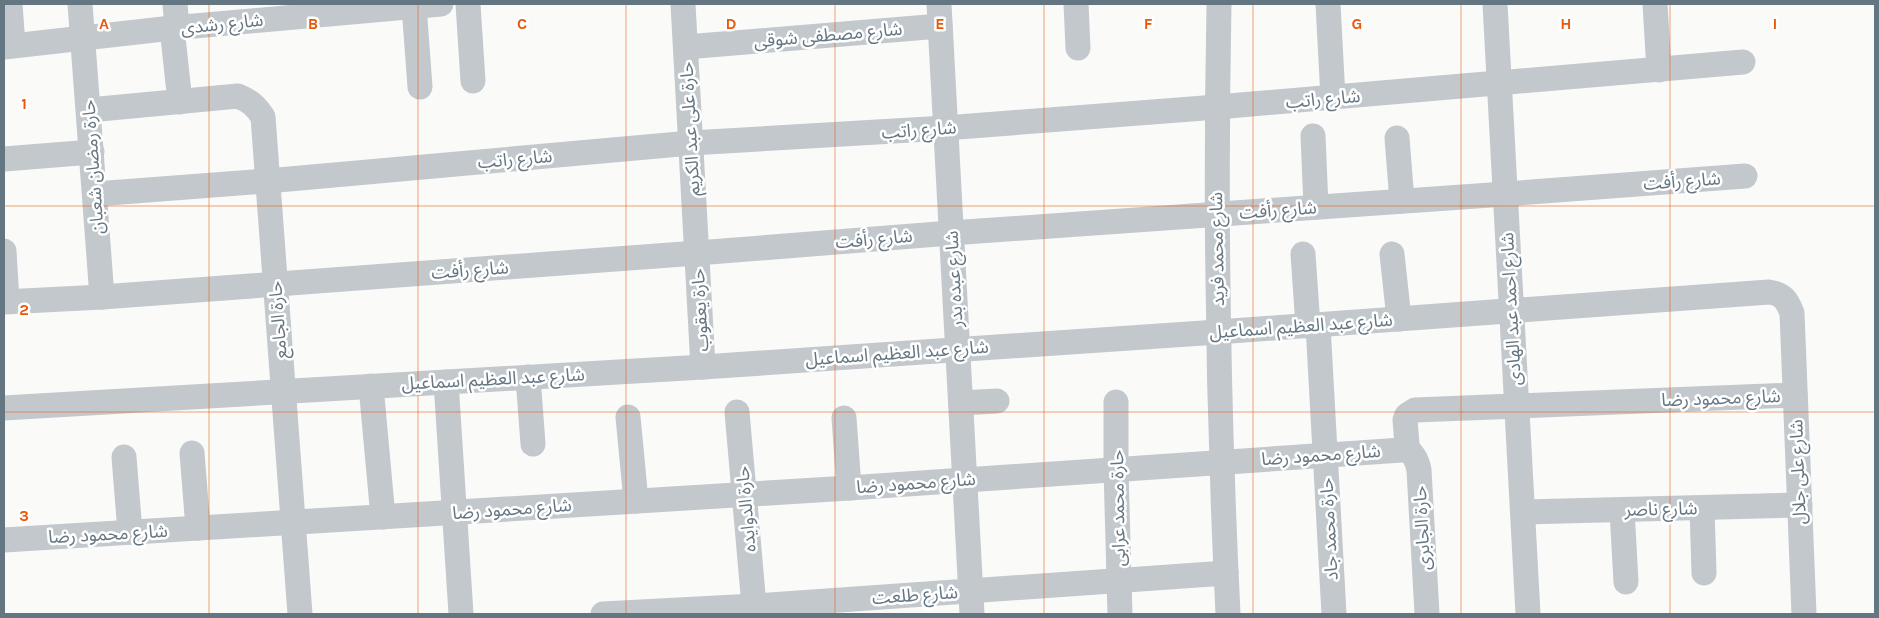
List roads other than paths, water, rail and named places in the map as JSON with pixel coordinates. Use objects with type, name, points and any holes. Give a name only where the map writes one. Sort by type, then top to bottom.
[{"type":"street","points":[[8,46],[10,4]]},
{"type":"street","name":"حارة رمضان شعبان","points":[[80,4],[102,297]]},
{"type":"street","name":"شارع رشدى","points":[[8,46],[84,38],[175,20],[288,10],[441,4]]},
{"type":"street","points":[[468,4],[473,81]]},
{"type":"street","name":"حارة على عبد الكريم","points":[[683,4],[697,253]]},
{"type":"street","points":[[1076,4],[1078,48]]},
{"type":"street","name":"شارع محمد فريد","points":[[1218,4],[1218,332],[1221,462],[1228,614]]},
{"type":"street","points":[[1328,4],[1333,98]]},
{"type":"street","name":"شارع احمد عبد الهادى","points":[[1496,4],[1528,614]]},
{"type":"street","points":[[1655,4],[1659,70]]},
{"type":"street","points":[[414,6],[420,87]]},
{"type":"street","name":"شارع مصطفى شوقى","points":[[686,47],[939,15]]},
{"type":"street","name":"شارع عبده بدر","points":[[939,15],[972,602]]},
{"type":"street","points":[[175,20],[180,102]]},
{"type":"street","name":"شارع راتب","points":[[95,194],[267,181],[691,143],[945,128],[1217,108],[1743,62]]},
{"type":"street","name":"حارة الجامع","points":[[89,110],[238,96],[248,100],[257,108],[262,117],[300,614]]},
{"type":"street","points":[[1313,136],[1316,207]]},
{"type":"street","points":[[1397,138],[1402,201]]},
{"type":"street","points":[[4,159],[92,152]]},
{"type":"street","name":"شارع رأفت","points":[[5,302],[102,297],[1745,176]]},
{"type":"street","points":[[4,251],[5,302]]},
{"type":"street","name":"حارة يعقوب","points":[[697,253],[704,367]]},
{"type":"street","name":"حارة محمد جاد","points":[[1303,254],[1313,325],[1325,455],[1334,614]]},
{"type":"street","points":[[1392,254],[1399,319]]},
{"type":"street","name":"شارع عبد العظيم اسماعيل","points":[[4,408],[704,367],[1768,292],[1778,293],[1787,300]]},
{"type":"street","name":"شارع على جلال","points":[[1787,300],[1792,313],[1804,614]]},
{"type":"street","points":[[528,377],[533,444]]},
{"type":"street","points":[[446,382],[461,614]]},
{"type":"street","points":[[371,386],[383,517]]},
{"type":"street","name":"شارع محمود رضا","points":[[4,540],[849,488],[1402,450],[1408,440],[1405,420],[1410,411],[1795,395]]},
{"type":"street","points":[[961,403],[997,401]]},
{"type":"street","name":"حارة محمد عرابى","points":[[1116,402],[1120,614]]},
{"type":"street","name":"حارة الدوايده","points":[[737,412],[754,606]]},
{"type":"street","points":[[628,417],[636,501]]},
{"type":"street","points":[[844,418],[849,488]]},
{"type":"street","name":"حارة الجابرى","points":[[1405,447],[1417,461],[1419,470],[1427,614]]},
{"type":"street","points":[[192,453],[198,528]]},
{"type":"street","points":[[124,458],[130,532]]},
{"type":"street","name":"شارع ناصر","points":[[1523,512],[1800,505]]},
{"type":"street","points":[[1702,508],[1704,574]]},
{"type":"street","points":[[1622,510],[1626,582]]},
{"type":"street","name":"شارع طلعت","points":[[603,614],[754,606],[972,602],[1119,580],[1226,573]]}]
